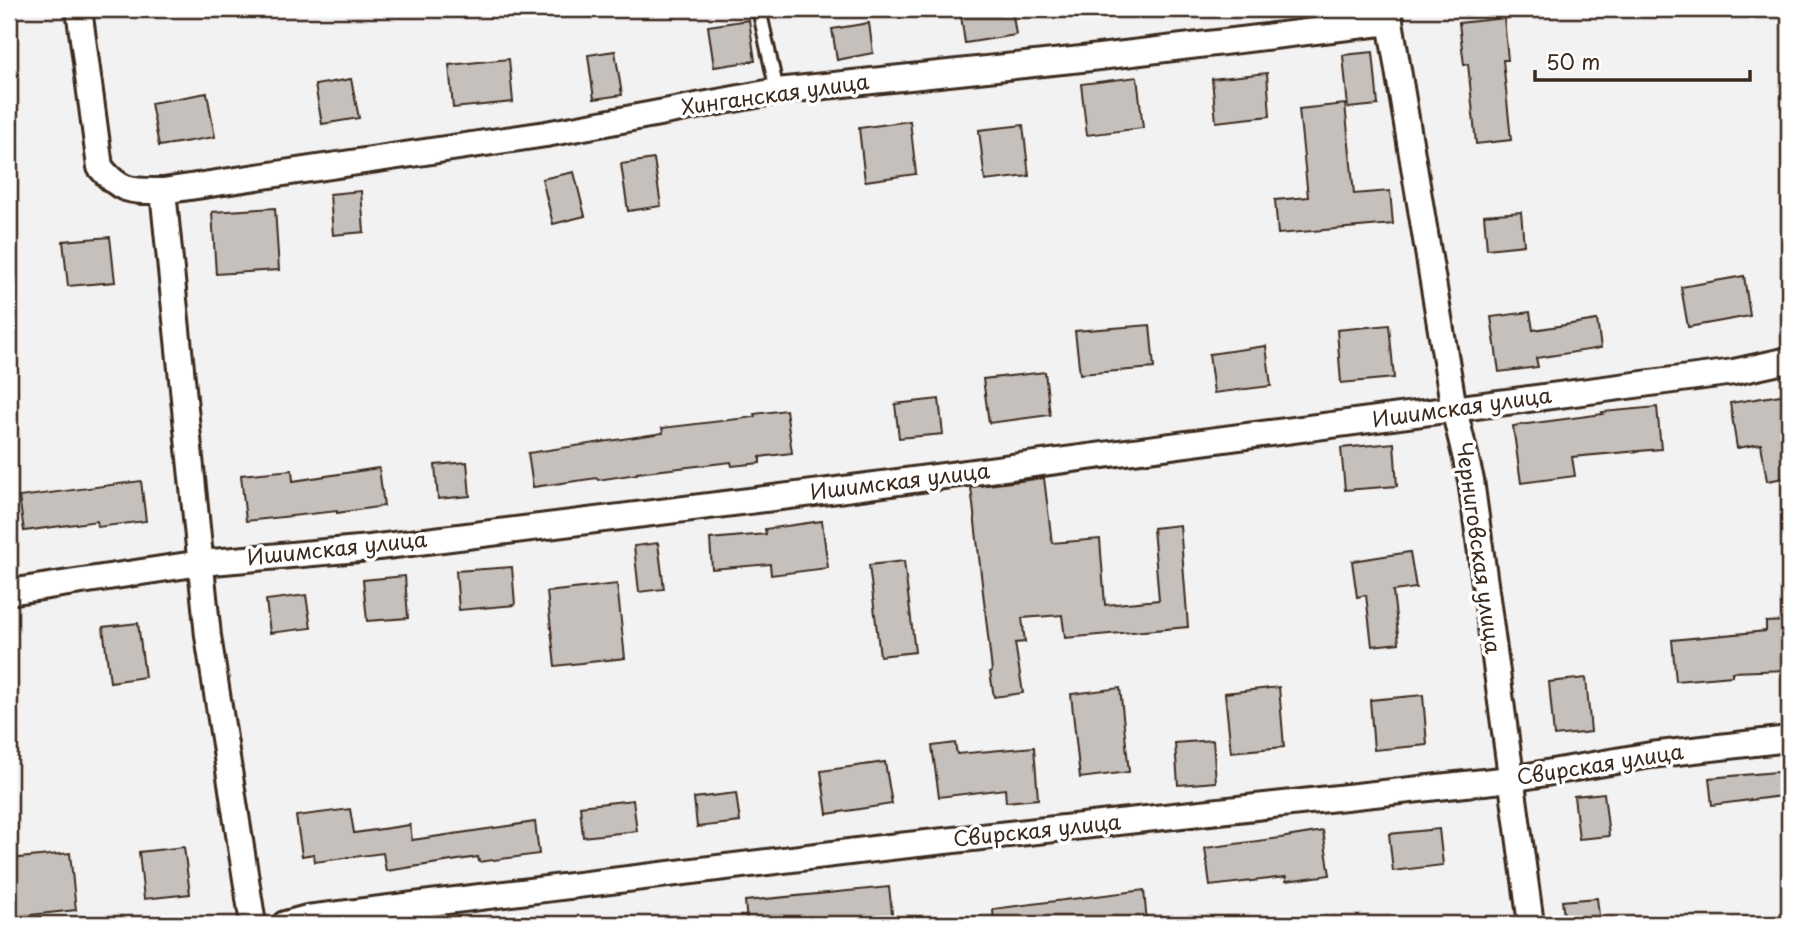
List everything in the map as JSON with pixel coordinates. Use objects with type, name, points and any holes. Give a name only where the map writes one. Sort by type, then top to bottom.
[{"type":"street","name":"Хинганская улица","points":[[79,9],[100,167],[124,189],[163,191],[546,134],[777,91],[1091,58],[1389,15]]},
{"type":"street","name":"Черниговская улица","points":[[1389,15],[1454,409],[1471,480],[1531,924]]},
{"type":"street","points":[[163,191],[208,636],[253,924]]},
{"type":"street","name":"Ишимская улица","points":[[9,592],[201,563],[370,548],[836,490],[1734,372],[1789,360]]},
{"type":"street","name":"Свирская улица","points":[[285,924],[307,918],[890,847],[1511,779],[1651,755],[1789,739]]},
{"type":"lane","points":[[759,9],[777,91]]},
{"type":"building","points":[[960,9],[1012,9],[1016,35],[965,43]]},
{"type":"building","points":[[1504,18],[1508,60],[1503,60],[1511,140],[1476,144],[1468,64],[1464,65],[1459,23]]},
{"type":"building","points":[[749,20],[755,61],[714,67],[708,26]]},
{"type":"building","points":[[869,23],[873,53],[837,60],[832,29]]},
{"type":"building","points":[[615,51],[622,95],[594,99],[588,55]]},
{"type":"building","points":[[1373,52],[1378,105],[1348,108],[1343,55]]},
{"type":"building","points":[[509,59],[513,102],[453,108],[449,65]]},
{"type":"building","points":[[1267,73],[1270,116],[1216,122],[1212,79]]},
{"type":"building","points":[[1137,77],[1143,128],[1087,135],[1081,84]]},
{"type":"building","points":[[351,79],[359,118],[322,124],[315,85]]},
{"type":"building","points":[[207,93],[215,137],[159,146],[151,103]]},
{"type":"building","points":[[1345,104],[1354,194],[1390,191],[1393,224],[1278,234],[1275,200],[1308,197],[1299,109]]},
{"type":"building","points":[[910,121],[916,174],[865,181],[859,128]]},
{"type":"building","points":[[1023,125],[1029,176],[985,181],[979,130]]},
{"type":"building","points":[[654,159],[661,206],[628,211],[621,164]]},
{"type":"building","points":[[574,172],[585,216],[553,224],[542,179]]},
{"type":"building","points":[[361,191],[364,232],[333,235],[330,194]]},
{"type":"building","points":[[275,208],[279,270],[216,274],[212,212]]},
{"type":"building","points":[[1521,212],[1524,245],[1487,249],[1484,215]]},
{"type":"building","points":[[110,237],[115,282],[68,286],[63,241]]},
{"type":"building","points":[[1744,276],[1750,316],[1688,327],[1681,287]]},
{"type":"building","points":[[1530,312],[1533,330],[1597,320],[1601,348],[1536,358],[1538,367],[1499,372],[1491,317]]},
{"type":"building","points":[[1150,325],[1154,368],[1080,374],[1075,331]]},
{"type":"building","points":[[1389,325],[1394,378],[1341,383],[1337,330]]},
{"type":"building","points":[[1266,346],[1271,386],[1214,393],[1209,354]]},
{"type":"building","points":[[1045,372],[1050,415],[989,423],[983,379]]},
{"type":"building","points":[[1787,394],[1789,477],[1767,481],[1761,444],[1737,448],[1730,403]]},
{"type":"building","points":[[939,399],[943,434],[899,438],[895,404]]},
{"type":"building","points":[[1657,407],[1661,449],[1572,457],[1575,476],[1521,483],[1513,426],[1603,414],[1602,412]]},
{"type":"building","points":[[786,410],[792,453],[760,457],[760,463],[732,466],[731,462],[533,487],[528,453],[663,433],[662,428],[755,417],[754,414]]},
{"type":"building","points":[[1394,443],[1397,486],[1345,490],[1341,448]]},
{"type":"building","points":[[467,462],[470,496],[438,499],[435,465]]},
{"type":"building","points":[[379,468],[384,506],[246,521],[241,475],[292,470],[293,481]]},
{"type":"building","points":[[1044,478],[1052,543],[1100,539],[1105,605],[1159,600],[1153,528],[1180,525],[1188,627],[1065,638],[1062,615],[1022,618],[1025,642],[1015,643],[1023,693],[994,697],[971,487]]},
{"type":"building","points":[[141,481],[146,521],[98,527],[97,521],[24,531],[19,497]]},
{"type":"building","points":[[822,521],[828,568],[771,575],[770,564],[712,569],[710,539],[766,534],[765,529]]},
{"type":"building","points":[[658,543],[664,589],[639,592],[634,546]]},
{"type":"building","points":[[1410,552],[1416,588],[1393,591],[1399,643],[1372,646],[1366,595],[1357,597],[1352,561]]},
{"type":"building","points":[[904,561],[915,652],[880,656],[869,565]]},
{"type":"building","points":[[512,567],[515,605],[459,610],[456,571]]},
{"type":"building","points":[[405,576],[408,618],[367,621],[363,580]]},
{"type":"building","points":[[617,584],[625,658],[555,666],[547,592]]},
{"type":"building","points":[[306,595],[311,628],[270,633],[266,600]]},
{"type":"building","points":[[1789,621],[1789,670],[1732,672],[1732,676],[1676,681],[1672,640],[1766,631],[1766,622]]},
{"type":"building","points":[[138,623],[145,677],[110,682],[103,627]]},
{"type":"building","points":[[1586,678],[1591,732],[1554,736],[1549,682]]},
{"type":"building","points":[[1279,687],[1284,747],[1231,752],[1225,693]]},
{"type":"building","points":[[1120,688],[1129,772],[1080,778],[1071,694]]},
{"type":"building","points":[[1423,695],[1427,745],[1374,750],[1370,700]]},
{"type":"building","points":[[1213,740],[1216,782],[1178,785],[1175,743]]},
{"type":"building","points":[[955,743],[957,754],[1034,747],[1038,799],[1006,802],[1005,789],[939,797],[932,746]]},
{"type":"building","points":[[885,762],[892,804],[827,814],[821,771]]},
{"type":"building","points":[[1789,771],[1789,795],[1712,805],[1709,778]]},
{"type":"building","points":[[736,793],[740,822],[697,827],[694,798]]},
{"type":"building","points":[[1604,793],[1609,836],[1579,839],[1574,796]]},
{"type":"building","points":[[633,800],[637,831],[583,837],[580,806]]},
{"type":"building","points":[[350,809],[354,833],[410,825],[412,840],[535,822],[539,854],[479,862],[478,857],[386,871],[383,853],[315,862],[314,854],[302,856],[296,816]]},
{"type":"building","points":[[1439,829],[1443,865],[1393,871],[1389,834]]},
{"type":"building","points":[[1323,831],[1330,875],[1210,886],[1205,848]]},
{"type":"building","points":[[184,847],[190,894],[144,899],[139,852]]},
{"type":"building","points":[[70,853],[76,910],[12,917],[9,859]]},
{"type":"building","points":[[889,887],[893,922],[747,924],[745,901]]},
{"type":"building","points":[[1144,890],[1147,924],[994,924],[993,909]]},
{"type":"building","points":[[1597,898],[1600,924],[1565,924],[1562,901]]}]
